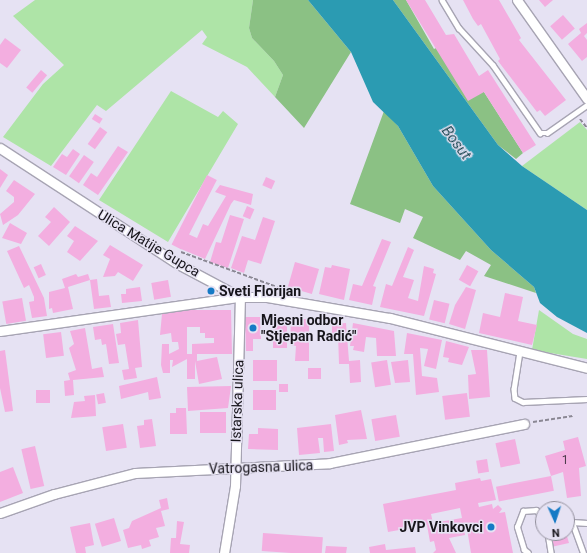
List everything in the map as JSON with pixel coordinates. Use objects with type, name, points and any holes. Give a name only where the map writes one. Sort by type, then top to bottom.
[{"type":"street","points":[[518,0],[587,99]]},
{"type":"street","name":"Ulica Matije Gupca","points":[[0,148],[178,264],[240,297],[267,297],[383,317],[520,352],[571,362],[587,368]]},
{"type":"street","points":[[0,331],[240,297]]},
{"type":"street","name":"Istarska ulica","points":[[224,553],[235,468],[240,297]]},
{"type":"street","name":"Vatrogasna ulica","points":[[0,513],[54,494],[135,473],[330,463],[524,424]]},
{"type":"lane","points":[[442,0],[459,28],[488,59],[540,132],[547,133],[587,105]]},
{"type":"lane","points":[[520,352],[514,389],[515,398],[523,402],[587,399]]},
{"type":"lane","points":[[528,553],[524,550],[517,527],[523,511],[535,510]]},
{"type":"lane","points":[[583,553],[572,522],[587,522]]},
{"type":"lane","points":[[549,541],[551,553]]},
{"type":"path","points":[[576,113],[587,128]]},
{"type":"path","points":[[176,250],[286,289]]},
{"type":"path","points":[[543,421],[573,416]]},
{"type":"green space","points":[[35,0],[253,0],[249,28],[252,38],[274,61],[283,75],[275,97],[247,67],[202,44],[207,37],[202,30],[106,111],[97,105],[51,166],[3,137],[43,84],[64,65],[13,16]]},
{"type":"green space","points":[[253,0],[308,0],[351,52],[304,128],[275,97],[283,75],[274,61],[252,38],[249,28]]},
{"type":"green space","points":[[393,0],[406,0],[434,49],[438,47],[484,92],[523,153],[516,159],[498,145]]},
{"type":"green space","points":[[171,91],[218,117],[223,111],[238,124],[168,242],[99,200]]},
{"type":"green space","points":[[384,111],[398,126],[433,186],[491,250],[534,287],[536,293],[484,276],[491,265],[466,251],[460,260],[413,238],[423,217],[405,209],[400,223],[350,204]]},
{"type":"green space","points":[[580,122],[587,130],[587,210],[522,166]]},
{"type":"green space","points":[[539,310],[573,334],[587,339],[587,359],[532,350]]},
{"type":"water","name":"Bosut","points":[[308,0],[393,0],[498,145],[522,166],[587,210],[587,333],[557,317],[540,303],[534,287],[491,250],[433,186],[398,126],[373,102],[351,52]]},
{"type":"building","points":[[406,0],[425,0],[446,35],[454,34],[479,76],[488,70],[536,145],[523,153],[484,92],[468,101]]},
{"type":"building","points":[[463,0],[499,0],[521,38],[519,40],[566,100],[545,116],[540,110],[537,112],[498,61],[500,59],[481,24],[478,26]]},
{"type":"building","points":[[539,0],[553,0],[545,7]]},
{"type":"building","points":[[563,15],[575,29],[562,40],[550,26]]},
{"type":"building","points":[[587,23],[587,33],[584,36],[587,40],[587,57],[582,61],[568,44],[581,33],[579,29]]},
{"type":"building","points":[[5,38],[21,50],[7,68],[0,63],[0,45]]},
{"type":"building","points":[[41,70],[47,75],[32,93],[26,88]]},
{"type":"building","points":[[95,114],[103,119],[99,124],[92,119]]},
{"type":"building","points":[[100,127],[107,132],[95,149],[88,144]]},
{"type":"building","points":[[118,146],[128,152],[98,195],[83,185],[91,173],[97,177]]},
{"type":"building","points":[[73,149],[80,154],[66,175],[53,167],[62,154],[67,157]]},
{"type":"building","points":[[84,155],[94,162],[79,183],[69,176]]},
{"type":"building","points":[[0,169],[8,175],[0,188]]},
{"type":"building","points":[[207,175],[217,180],[181,249],[172,244]]},
{"type":"building","points":[[266,177],[275,181],[271,189],[262,185]]},
{"type":"building","points":[[14,180],[35,194],[18,215],[3,225],[0,214],[14,202],[14,197],[6,191]]},
{"type":"building","points":[[220,185],[253,194],[251,205],[234,200],[205,259],[181,249],[188,234],[197,238],[203,224],[208,226],[226,196],[215,192]]},
{"type":"building","points":[[247,206],[254,209],[250,219],[243,216]]},
{"type":"building","points":[[54,207],[70,222],[49,246],[38,236],[51,222],[45,217]]},
{"type":"building","points":[[230,215],[244,219],[228,268],[210,262],[216,242],[221,243]]},
{"type":"building","points":[[263,217],[275,221],[261,264],[248,260],[244,273],[231,268],[242,236],[255,240]]},
{"type":"building","points":[[10,223],[27,233],[21,244],[2,238]]},
{"type":"building","points":[[75,226],[98,241],[80,261],[67,252],[74,241],[67,236]]},
{"type":"building","points":[[382,239],[391,242],[373,286],[376,287],[372,305],[349,300],[353,284],[362,286]]},
{"type":"building","points":[[110,245],[143,265],[133,281],[118,272],[115,276],[103,277],[110,259],[103,255]]},
{"type":"building","points":[[19,246],[44,298],[47,316],[32,318],[29,302],[34,301],[34,297],[29,285],[24,288],[7,251]]},
{"type":"building","points":[[408,247],[414,250],[403,277],[414,280],[408,298],[418,301],[424,266],[434,269],[433,273],[436,274],[424,316],[380,307],[386,284],[392,286]]},
{"type":"building","points":[[295,262],[319,269],[312,294],[288,287]]},
{"type":"building","points":[[41,264],[46,275],[39,278],[34,267]]},
{"type":"building","points":[[332,265],[350,269],[344,300],[319,294],[325,267],[331,268]]},
{"type":"building","points":[[467,265],[478,271],[470,286],[459,280]]},
{"type":"building","points":[[76,274],[78,277],[88,274],[90,280],[68,287],[73,309],[53,313],[52,308],[49,309],[49,292],[65,288],[62,279]]},
{"type":"building","points":[[97,279],[99,296],[109,295],[111,307],[94,309],[90,280]]},
{"type":"building","points":[[168,280],[171,297],[154,300],[151,283]]},
{"type":"building","points":[[140,287],[142,301],[122,303],[121,294],[126,294],[126,289]]},
{"type":"building","points":[[466,287],[476,290],[465,329],[449,324],[455,305]]},
{"type":"building","points":[[505,293],[523,297],[518,321],[537,325],[532,345],[479,333],[483,313],[500,317]]},
{"type":"building","points":[[22,298],[26,321],[6,324],[2,301]]},
{"type":"building","points":[[434,300],[450,304],[445,323],[429,319]]},
{"type":"building","points":[[186,310],[231,310],[232,354],[197,354],[197,361],[217,357],[222,379],[199,384],[195,361],[195,379],[187,379],[187,359],[172,367],[173,360],[170,360],[170,373],[163,373],[161,365],[162,344],[169,344],[169,354],[179,349],[178,342],[172,342],[171,333],[160,335],[162,314]],"holes":[[[187,327],[200,327],[200,333],[205,333],[205,338],[214,338],[214,343],[192,344],[192,354],[187,354]]]},
{"type":"building","name":"Mjesni odbor \"Stjepan Radić\"","points":[[245,317],[260,317],[261,339],[253,339],[253,351],[246,351]]},
{"type":"building","points":[[291,319],[309,319],[309,361],[295,361],[296,346],[290,345]]},
{"type":"building","points":[[138,320],[142,367],[135,368],[137,378],[124,380],[122,370],[129,369],[125,344],[118,345],[116,334],[121,333],[120,323]]},
{"type":"building","points":[[346,323],[349,361],[360,360],[361,382],[350,383],[349,364],[339,364],[338,334],[332,334],[332,324]]},
{"type":"building","points":[[353,323],[394,331],[396,356],[377,356],[376,338],[366,337],[364,352],[353,350],[354,346],[350,346]]},
{"type":"building","points":[[113,324],[119,363],[109,364],[106,344],[102,345],[101,339],[95,340],[93,327]]},
{"type":"building","points":[[273,325],[287,325],[287,348],[273,348]]},
{"type":"building","points":[[85,328],[92,369],[102,367],[104,377],[73,380],[74,395],[65,396],[64,381],[70,380],[68,373],[76,370],[69,348],[74,344],[70,331]]},
{"type":"building","points":[[61,332],[64,356],[46,358],[43,334]]},
{"type":"building","points":[[407,333],[442,340],[436,369],[424,366],[428,349],[420,348],[422,376],[437,378],[439,392],[416,395],[413,354],[404,354]]},
{"type":"building","points":[[446,341],[469,347],[462,365],[448,362],[449,358],[443,357]]},
{"type":"building","points":[[5,350],[13,411],[5,412],[0,388],[0,351]]},
{"type":"building","points":[[471,350],[487,350],[490,397],[469,399],[468,375],[476,374]]},
{"type":"building","points":[[253,360],[277,360],[277,381],[253,381]]},
{"type":"building","points":[[387,360],[391,385],[375,387],[371,363]]},
{"type":"building","points":[[408,360],[410,382],[395,383],[391,362]]},
{"type":"building","points":[[308,368],[321,368],[321,379],[308,379]]},
{"type":"building","points":[[157,377],[161,398],[149,400],[148,392],[121,399],[119,386]]},
{"type":"building","points":[[279,384],[288,384],[288,392],[279,392]]},
{"type":"building","points":[[231,386],[228,408],[188,411],[187,387]]},
{"type":"building","points":[[36,390],[50,390],[50,403],[36,403]]},
{"type":"building","points":[[253,390],[276,390],[276,410],[253,410]]},
{"type":"building","points":[[104,393],[106,403],[98,404],[96,395]]},
{"type":"building","points":[[467,393],[470,417],[445,420],[442,396]]},
{"type":"building","points":[[95,395],[96,416],[71,418],[74,402],[85,401],[84,396]]},
{"type":"building","points":[[176,408],[186,408],[187,434],[170,434],[170,413],[176,413]]},
{"type":"building","points":[[361,410],[367,439],[347,440],[348,443],[339,445],[335,415]]},
{"type":"building","points":[[200,412],[226,412],[226,433],[200,433]]},
{"type":"building","points":[[396,415],[400,437],[375,441],[371,419]]},
{"type":"building","points":[[152,419],[156,446],[140,448],[137,426],[144,425],[144,420]]},
{"type":"building","points":[[123,424],[127,448],[106,451],[102,427]]},
{"type":"building","points":[[331,424],[334,451],[324,452],[323,438],[318,438],[320,453],[299,455],[297,428]]},
{"type":"building","points":[[258,428],[278,429],[278,450],[248,449],[249,434],[258,434]]},
{"type":"building","points":[[578,437],[586,466],[579,468],[581,496],[567,498],[563,472],[551,476],[545,456],[565,450],[563,441]]},
{"type":"building","points":[[515,439],[520,463],[501,468],[495,443]]},
{"type":"building","points":[[35,446],[44,486],[31,489],[21,449]]},
{"type":"building","points":[[487,459],[489,472],[478,474],[476,461]]},
{"type":"building","points":[[13,467],[23,493],[0,502],[0,472]]},
{"type":"building","points":[[551,476],[554,491],[499,501],[496,487]]},
{"type":"building","points":[[480,478],[481,481],[491,479],[496,500],[478,503],[479,507],[492,504],[493,509],[498,505],[502,509],[499,513],[505,512],[513,553],[471,553],[467,529],[464,530],[465,535],[449,538],[456,553],[433,553],[436,550],[434,541],[430,542],[427,525],[388,532],[383,504],[456,490],[455,483]],"holes":[[[460,508],[462,518],[433,523],[431,514]]]},
{"type":"building","points":[[167,498],[169,509],[161,511],[165,526],[156,528],[159,537],[149,540],[151,546],[142,549],[141,545],[128,548],[123,530],[129,528],[132,521],[161,508],[159,500]]},
{"type":"building","points":[[114,518],[121,541],[102,547],[95,524]]},
{"type":"building","points":[[177,521],[184,522],[180,544],[190,545],[189,553],[170,553],[171,538],[176,538]]},
{"type":"building","points":[[90,523],[94,545],[85,547],[86,553],[76,553],[70,527]]},
{"type":"building","points":[[263,533],[323,537],[322,553],[262,551]]},
{"type":"building","points":[[550,541],[568,541],[569,543],[551,547]]},
{"type":"building","points":[[385,544],[386,550],[415,547],[416,553],[370,553],[369,547]]},
{"type":"building","points":[[326,546],[347,547],[346,553],[325,553]]},
{"type":"place","name":"Sveti Florijan","points":[[211,291]]},
{"type":"place","name":"Mjesni odbor \"Stjepan Radić\"","points":[[253,328]]},
{"type":"place","name":"JVP Vinkovci","points":[[491,527]]}]
